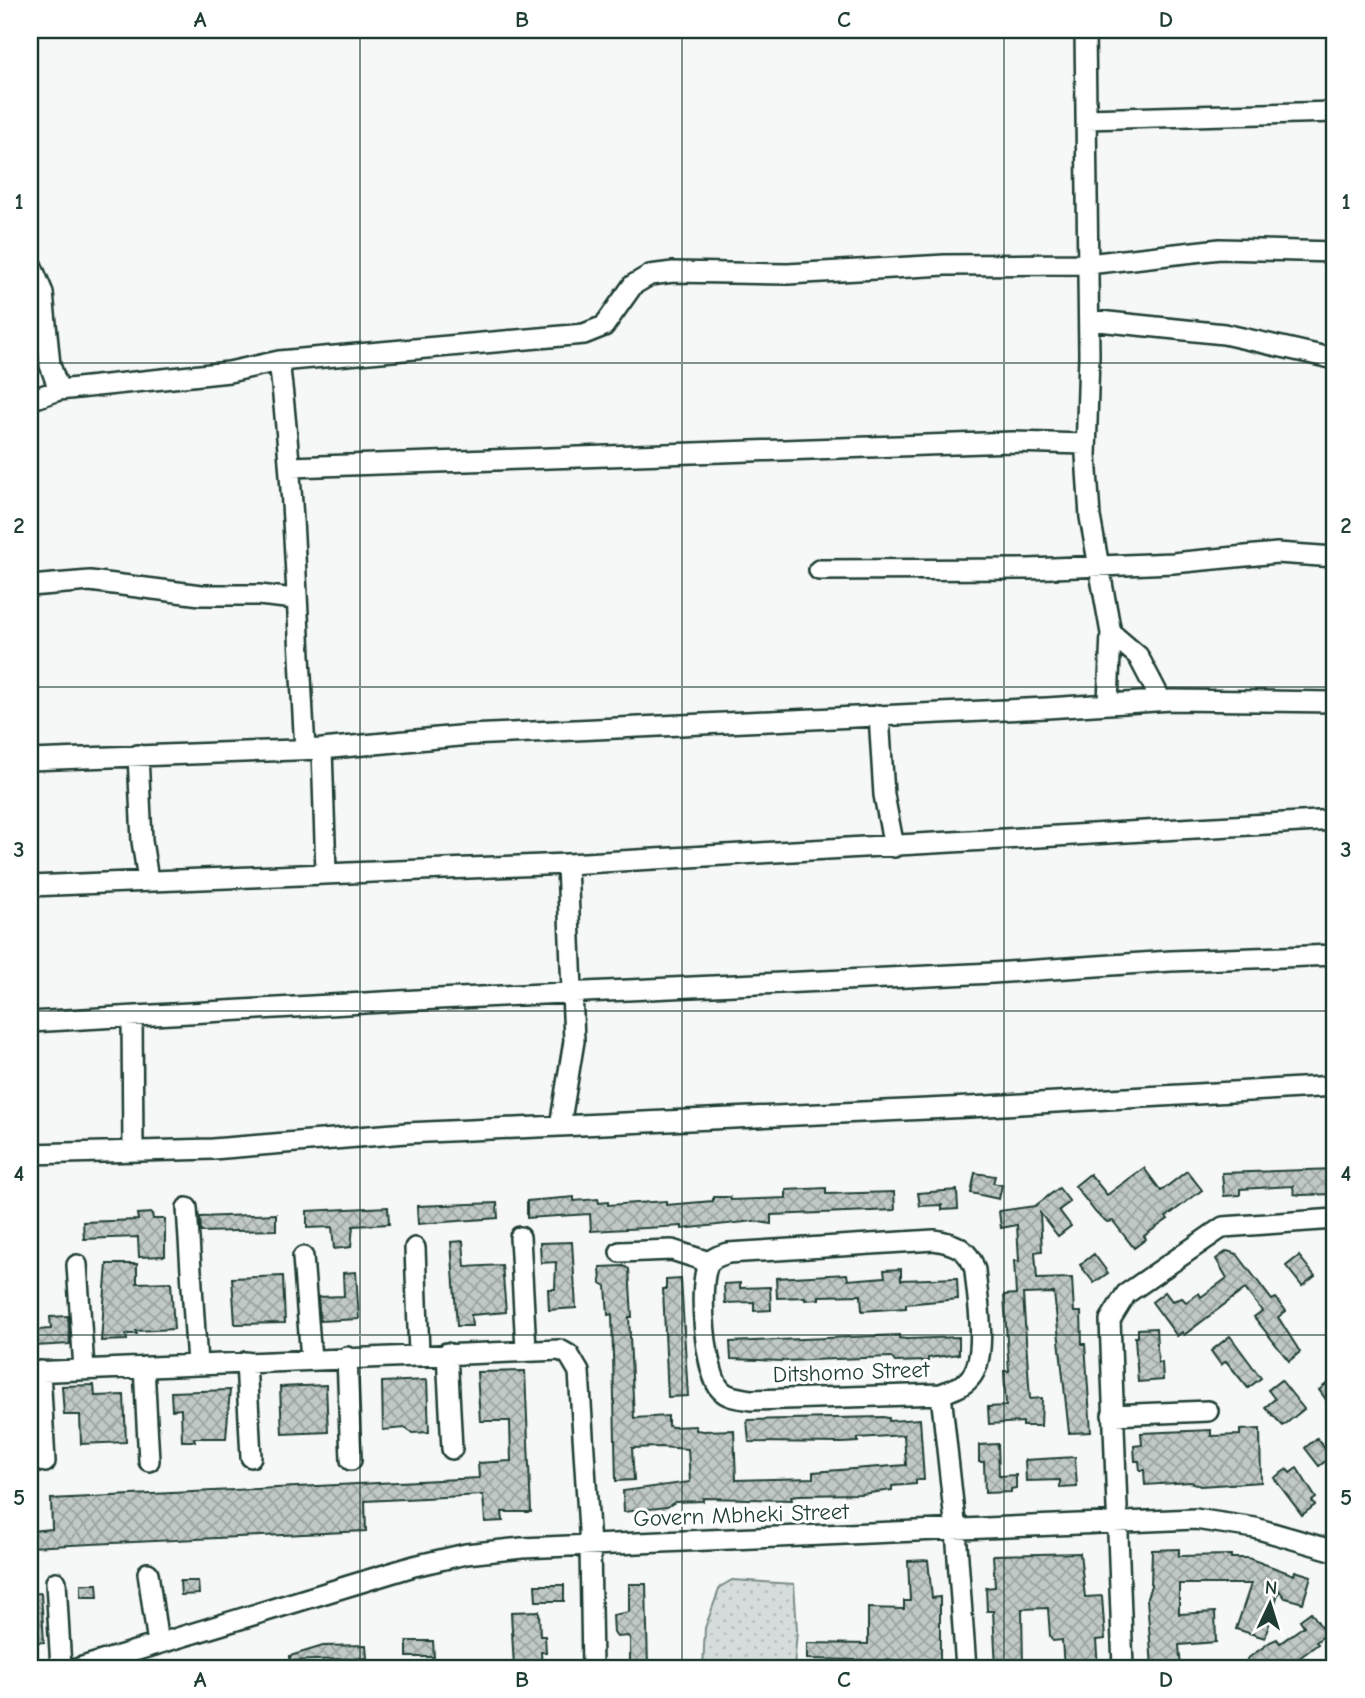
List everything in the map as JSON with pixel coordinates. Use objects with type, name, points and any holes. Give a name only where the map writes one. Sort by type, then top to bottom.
[{"type":"street","points":[[1085,30],[1088,264],[1086,444],[1090,517],[1111,633],[1108,702]]},
{"type":"street","points":[[1086,119],[1335,112]]},
{"type":"street","points":[[30,400],[59,390],[229,372],[279,361],[584,334],[604,326],[633,285],[650,275],[673,272],[788,274],[945,265],[1088,264],[1220,249],[1335,252]]},
{"type":"street","points":[[30,262],[43,293],[50,365],[59,390]]},
{"type":"street","points":[[1088,320],[1224,334],[1335,359]]},
{"type":"street","points":[[279,361],[291,467],[295,599],[326,872]]},
{"type":"street","points":[[291,467],[958,443],[1086,444]]},
{"type":"street","points":[[819,570],[1029,569],[1277,553],[1335,556]]},
{"type":"street","points":[[30,586],[90,581],[201,595],[259,595],[295,599]]},
{"type":"street","points":[[1111,633],[1138,656],[1161,700]]},
{"type":"street","points":[[30,760],[313,749],[469,735],[1108,702],[1335,702]]},
{"type":"street","points":[[879,715],[884,794],[894,847]]},
{"type":"street","points":[[138,755],[142,841],[148,880]]},
{"type":"street","points":[[30,886],[567,864],[1335,820]]},
{"type":"street","points":[[560,1126],[574,1041],[567,864]]},
{"type":"street","points":[[30,1022],[1171,961],[1335,955]]},
{"type":"street","points":[[132,1017],[133,1150]]},
{"type":"street","points":[[30,1154],[213,1149],[406,1133],[674,1118],[1116,1100],[1335,1086]]},
{"type":"street","points":[[187,1208],[197,1364]]},
{"type":"street","points":[[1123,1668],[1108,1330],[1113,1314],[1126,1294],[1223,1227],[1335,1219]]},
{"type":"street","points":[[520,1237],[526,1349]]},
{"type":"street","name":"Ditshomo Street","points":[[934,1240],[963,1249],[972,1259],[975,1270],[980,1353],[977,1368],[969,1380],[940,1394],[751,1400],[733,1398],[721,1391],[708,1363],[703,1282],[709,1262],[728,1253],[934,1240]]},
{"type":"street","points":[[415,1248],[419,1354]]},
{"type":"street","points":[[620,1252],[672,1250],[709,1262]]},
{"type":"street","points":[[303,1257],[312,1359]]},
{"type":"street","points":[[77,1265],[84,1369]]},
{"type":"street","points":[[45,1462],[35,1372],[526,1349],[560,1350],[569,1355],[579,1371],[590,1546],[592,1668]]},
{"type":"street","points":[[447,1353],[452,1449]]},
{"type":"street","points":[[347,1357],[351,1460]]},
{"type":"street","points":[[246,1362],[251,1457]]},
{"type":"street","points":[[144,1367],[149,1461]]},
{"type":"street","points":[[940,1394],[956,1531],[966,1668]]},
{"type":"street","points":[[1112,1415],[1208,1411]]},
{"type":"street","name":"Govern Mbheki Street","points":[[79,1668],[148,1654],[402,1570],[466,1554],[1195,1519],[1255,1528],[1334,1548]]},
{"type":"street","points":[[148,1573],[148,1654]]},
{"type":"street","points":[[56,1582],[61,1668]]},
{"type":"shaded area","points":[[732,1580],[794,1584],[797,1630],[794,1668],[703,1668],[705,1628],[720,1587]]},
{"type":"building","points":[[1144,1168],[1161,1191],[1187,1171],[1202,1190],[1166,1217],[1168,1219],[1144,1236],[1146,1239],[1134,1248],[1113,1221],[1107,1222],[1096,1213],[1075,1186],[1090,1174],[1107,1195]]},
{"type":"building","points":[[1335,1169],[1335,1194],[1294,1194],[1293,1186],[1240,1189],[1240,1195],[1224,1196],[1222,1173]]},
{"type":"building","points":[[975,1173],[995,1176],[993,1183],[1002,1185],[999,1199],[971,1193]]},
{"type":"building","points":[[826,1188],[826,1194],[894,1192],[895,1210],[771,1215],[771,1224],[754,1221],[682,1229],[682,1226],[591,1231],[590,1214],[527,1218],[527,1201],[574,1197],[574,1201],[598,1199],[599,1203],[608,1202],[608,1205],[666,1201],[666,1205],[713,1201],[713,1197],[730,1197],[731,1200],[786,1198],[786,1190]]},
{"type":"building","points":[[1059,1188],[1070,1202],[1059,1210],[1071,1226],[1058,1236],[1040,1213],[1042,1251],[1035,1252],[1037,1279],[1072,1278],[1074,1312],[1081,1312],[1082,1344],[1085,1344],[1091,1432],[1069,1433],[1054,1293],[1023,1294],[1030,1399],[1042,1398],[1041,1426],[1023,1426],[1023,1422],[989,1424],[988,1407],[1006,1406],[1004,1371],[1009,1371],[1004,1295],[1016,1294],[1014,1261],[1019,1261],[1017,1225],[1001,1228],[999,1211],[1035,1206]]},
{"type":"building","points":[[957,1190],[958,1209],[942,1210],[942,1205],[920,1206],[918,1193]]},
{"type":"building","points":[[497,1203],[498,1218],[418,1224],[417,1206]]},
{"type":"building","points":[[388,1207],[389,1224],[353,1226],[351,1247],[334,1249],[332,1227],[307,1228],[307,1211]]},
{"type":"building","points":[[152,1213],[153,1219],[165,1219],[165,1256],[139,1257],[138,1237],[84,1239],[83,1222],[138,1220],[137,1214]]},
{"type":"building","points":[[276,1214],[276,1230],[201,1232],[200,1217]]},
{"type":"building","points":[[463,1241],[465,1267],[502,1265],[506,1312],[471,1315],[472,1326],[457,1326],[451,1242]]},
{"type":"building","points":[[572,1242],[576,1308],[549,1310],[548,1289],[555,1289],[556,1262],[541,1263],[540,1243]]},
{"type":"building","points":[[1227,1251],[1237,1254],[1272,1300],[1276,1298],[1286,1311],[1278,1317],[1300,1352],[1289,1361],[1254,1317],[1262,1311],[1245,1289],[1184,1335],[1182,1332],[1177,1336],[1152,1302],[1165,1292],[1172,1301],[1182,1298],[1186,1302],[1199,1293],[1201,1297],[1227,1278],[1216,1259]]},
{"type":"building","points":[[1094,1254],[1108,1273],[1094,1283],[1080,1265]]},
{"type":"building","points":[[1299,1256],[1315,1276],[1302,1286],[1286,1266]]},
{"type":"building","points":[[107,1264],[137,1264],[137,1283],[171,1282],[174,1329],[136,1331],[137,1334],[126,1334],[127,1340],[101,1341]]},
{"type":"building","points":[[624,1266],[629,1269],[634,1418],[668,1416],[668,1426],[696,1426],[696,1430],[703,1431],[734,1430],[736,1480],[813,1478],[813,1472],[906,1465],[904,1435],[858,1438],[858,1442],[842,1443],[749,1442],[747,1420],[883,1417],[889,1418],[889,1421],[920,1419],[924,1480],[916,1480],[916,1484],[892,1486],[892,1490],[862,1494],[799,1495],[791,1496],[792,1500],[703,1498],[703,1501],[675,1502],[667,1507],[624,1512],[623,1491],[690,1482],[688,1449],[660,1447],[632,1448],[634,1480],[616,1481],[612,1314],[608,1315],[606,1286],[601,1283],[600,1267]]},
{"type":"building","points":[[901,1269],[901,1280],[957,1278],[958,1299],[906,1304],[906,1308],[862,1311],[861,1295],[819,1296],[819,1299],[805,1300],[805,1297],[777,1298],[776,1278],[847,1274],[848,1280],[885,1277],[884,1270]]},
{"type":"building","points":[[356,1272],[359,1319],[320,1321],[318,1297],[344,1296],[343,1273]]},
{"type":"building","points":[[283,1276],[285,1323],[235,1324],[232,1278]]},
{"type":"building","points":[[681,1279],[688,1396],[668,1397],[663,1289],[666,1289],[666,1280]]},
{"type":"building","points":[[740,1283],[740,1288],[770,1287],[771,1310],[754,1311],[754,1302],[725,1303],[724,1284]]},
{"type":"building","points":[[68,1316],[70,1344],[35,1346],[34,1330],[51,1329],[50,1317]]},
{"type":"building","points":[[1156,1328],[1158,1363],[1162,1363],[1163,1380],[1138,1382],[1135,1337],[1138,1337],[1138,1329]]},
{"type":"building","points":[[899,1335],[899,1338],[907,1339],[959,1337],[959,1354],[928,1358],[928,1361],[895,1362],[891,1357],[783,1361],[731,1359],[730,1342]]},
{"type":"building","points":[[1230,1336],[1261,1378],[1248,1388],[1226,1361],[1221,1365],[1211,1351]]},
{"type":"building","points":[[525,1371],[531,1512],[502,1512],[503,1521],[485,1522],[483,1495],[365,1501],[366,1531],[30,1547],[30,1531],[52,1529],[51,1499],[479,1478],[478,1463],[511,1461],[510,1421],[480,1421],[477,1372]]},
{"type":"building","points":[[1335,1377],[1335,1412],[1319,1390]]},
{"type":"building","points":[[427,1380],[429,1432],[412,1433],[405,1428],[383,1430],[382,1382]]},
{"type":"building","points":[[1281,1380],[1304,1409],[1283,1426],[1265,1407],[1275,1399],[1268,1390]]},
{"type":"building","points":[[94,1385],[95,1396],[124,1395],[126,1442],[81,1444],[80,1415],[64,1415],[62,1386]]},
{"type":"building","points":[[326,1385],[328,1432],[282,1434],[280,1387]]},
{"type":"building","points":[[230,1390],[226,1438],[194,1438],[195,1441],[182,1441],[181,1409],[172,1410],[171,1392]]},
{"type":"building","points":[[1260,1429],[1261,1482],[1200,1486],[1191,1482],[1145,1485],[1144,1470],[1140,1470],[1139,1461],[1135,1461],[1134,1446],[1142,1445],[1141,1433],[1211,1430],[1211,1436],[1240,1435],[1240,1430]]},
{"type":"building","points":[[1317,1438],[1331,1457],[1319,1466],[1305,1448]]},
{"type":"building","points":[[998,1444],[999,1476],[1016,1475],[1016,1488],[1011,1489],[1011,1492],[985,1493],[984,1462],[979,1462],[979,1445]]},
{"type":"building","points":[[1075,1457],[1077,1487],[1060,1488],[1060,1480],[1026,1481],[1025,1460]]},
{"type":"building","points":[[1297,1468],[1316,1498],[1312,1501],[1315,1505],[1302,1515],[1274,1478],[1287,1469],[1290,1473]]},
{"type":"building","points":[[1179,1549],[1179,1556],[1231,1555],[1231,1558],[1248,1558],[1294,1575],[1295,1571],[1311,1576],[1303,1603],[1285,1598],[1279,1590],[1265,1638],[1236,1629],[1251,1584],[1179,1584],[1179,1614],[1215,1612],[1216,1642],[1179,1645],[1181,1668],[1152,1668],[1147,1598],[1151,1585],[1152,1550]]},
{"type":"building","points":[[1080,1553],[1085,1597],[1102,1596],[1105,1639],[1096,1640],[1098,1668],[1064,1668],[1062,1640],[1053,1641],[1050,1636],[1048,1608],[1022,1609],[1023,1667],[996,1668],[993,1611],[987,1611],[986,1588],[995,1587],[993,1555]]},
{"type":"building","points":[[928,1560],[932,1598],[940,1597],[940,1668],[909,1668],[909,1661],[807,1659],[807,1643],[868,1644],[868,1608],[904,1609],[904,1601],[910,1601],[908,1561]]},
{"type":"building","points":[[180,1581],[198,1581],[199,1594],[181,1595]]},
{"type":"building","points":[[81,1584],[97,1584],[98,1597],[81,1597]]},
{"type":"building","points":[[629,1584],[646,1584],[648,1668],[630,1668],[630,1639],[628,1636],[617,1637],[614,1633],[613,1615],[629,1612]]},
{"type":"building","points":[[535,1585],[564,1585],[564,1601],[536,1601]]},
{"type":"building","points":[[41,1593],[44,1642],[30,1643],[30,1594]]},
{"type":"building","points":[[539,1611],[540,1636],[545,1636],[546,1652],[541,1652],[542,1668],[514,1668],[511,1612]]},
{"type":"building","points":[[1311,1612],[1326,1634],[1316,1642],[1318,1644],[1286,1668],[1251,1668],[1247,1659],[1270,1642],[1277,1639],[1280,1643],[1304,1626],[1300,1620]]},
{"type":"building","points":[[407,1641],[433,1641],[434,1657],[407,1657]]},
{"type":"building","points":[[366,1645],[367,1658],[290,1661],[290,1656],[323,1646]]}]
